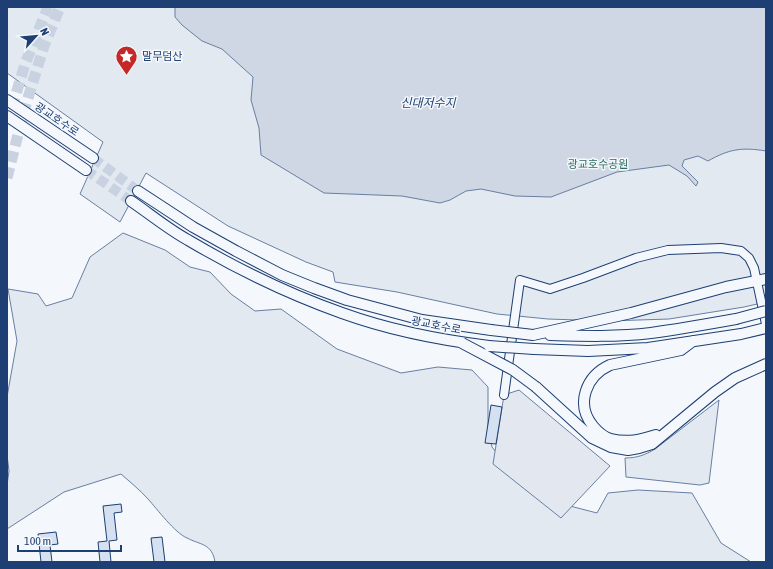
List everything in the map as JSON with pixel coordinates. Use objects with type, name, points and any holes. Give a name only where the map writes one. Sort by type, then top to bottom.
[{"type":"main road","name":"광교호수로","points":[[7,100],[93,158]]},
{"type":"main road","points":[[7,116],[86,170]]},
{"type":"main road","name":"광교호수로","points":[[138,191],[193,227],[282,275],[347,300],[422,320],[533,335],[593,336],[650,333],[694,327],[766,311]]},
{"type":"main road","name":"광교호수로","points":[[131,201],[187,240],[230,264],[277,287],[343,314],[417,334],[462,343],[489,346],[596,351],[648,348],[741,334],[766,328]]},
{"type":"main road","points":[[533,335],[631,312],[726,287],[761,280]]},
{"type":"main road","points":[[664,433],[631,442],[610,439],[599,433],[586,414],[584,402],[586,390],[592,378],[600,370],[610,365],[682,350],[694,341]]},
{"type":"main road","points":[[462,343],[513,370],[536,387],[592,438],[611,447],[628,450],[652,444],[715,392],[735,378],[766,364]]},
{"type":"street","points":[[504,395],[520,280],[550,289],[636,258],[668,250],[721,248],[741,251],[750,258],[761,280],[766,324]]},
{"type":"green space","name":"광교호수공원","points":[[7,7],[766,7],[766,302],[669,319],[608,321],[548,319],[497,314],[397,292],[335,282],[333,272],[306,262],[228,226],[146,173],[120,222],[80,194],[103,142],[7,73]]},
{"type":"green space","points":[[123,233],[165,250],[190,267],[210,272],[231,294],[255,311],[281,309],[337,349],[401,373],[438,367],[472,370],[488,387],[488,427],[492,447],[510,470],[543,499],[597,513],[608,493],[638,490],[692,493],[721,543],[751,562],[215,562],[211,551],[208,548],[187,538],[177,531],[145,496],[121,474],[64,492],[7,529],[7,485],[9,471],[7,455],[7,397],[17,341],[8,289],[38,294],[46,306],[72,298],[90,257]]},
{"type":"green space","points":[[719,400],[709,483],[700,485],[626,477],[625,458],[641,456],[655,449]]},
{"type":"shaded area","points":[[519,390],[610,466],[561,518],[493,464],[504,395]]},
{"type":"water","name":"신대저수지","points":[[175,7],[766,7],[766,151],[743,149],[723,154],[708,161],[698,156],[684,160],[682,166],[698,182],[696,186],[687,176],[669,165],[617,172],[551,197],[515,196],[481,189],[466,191],[450,200],[440,203],[402,196],[324,193],[261,155],[259,128],[251,100],[253,77],[222,49],[202,41],[182,25],[175,17]]},
{"type":"building","points":[[491,405],[502,407],[496,444],[485,443]]},
{"type":"building","points":[[121,504],[122,512],[114,513],[117,540],[109,541],[111,562],[100,562],[98,542],[107,541],[103,506]]},
{"type":"building","points":[[56,532],[58,544],[50,545],[52,562],[41,562],[38,534]]},
{"type":"building","points":[[162,537],[165,562],[154,562],[151,538]]},
{"type":"tunnel","points":[[7,124],[25,64],[48,7]]},
{"type":"tunnel","points":[[7,178],[24,111],[44,46],[60,7]]},
{"type":"tunnel","points":[[93,158],[138,191]]},
{"type":"tunnel","points":[[86,170],[131,201]]},
{"type":"place","name":"말무덤산","points":[[127,76]]}]
